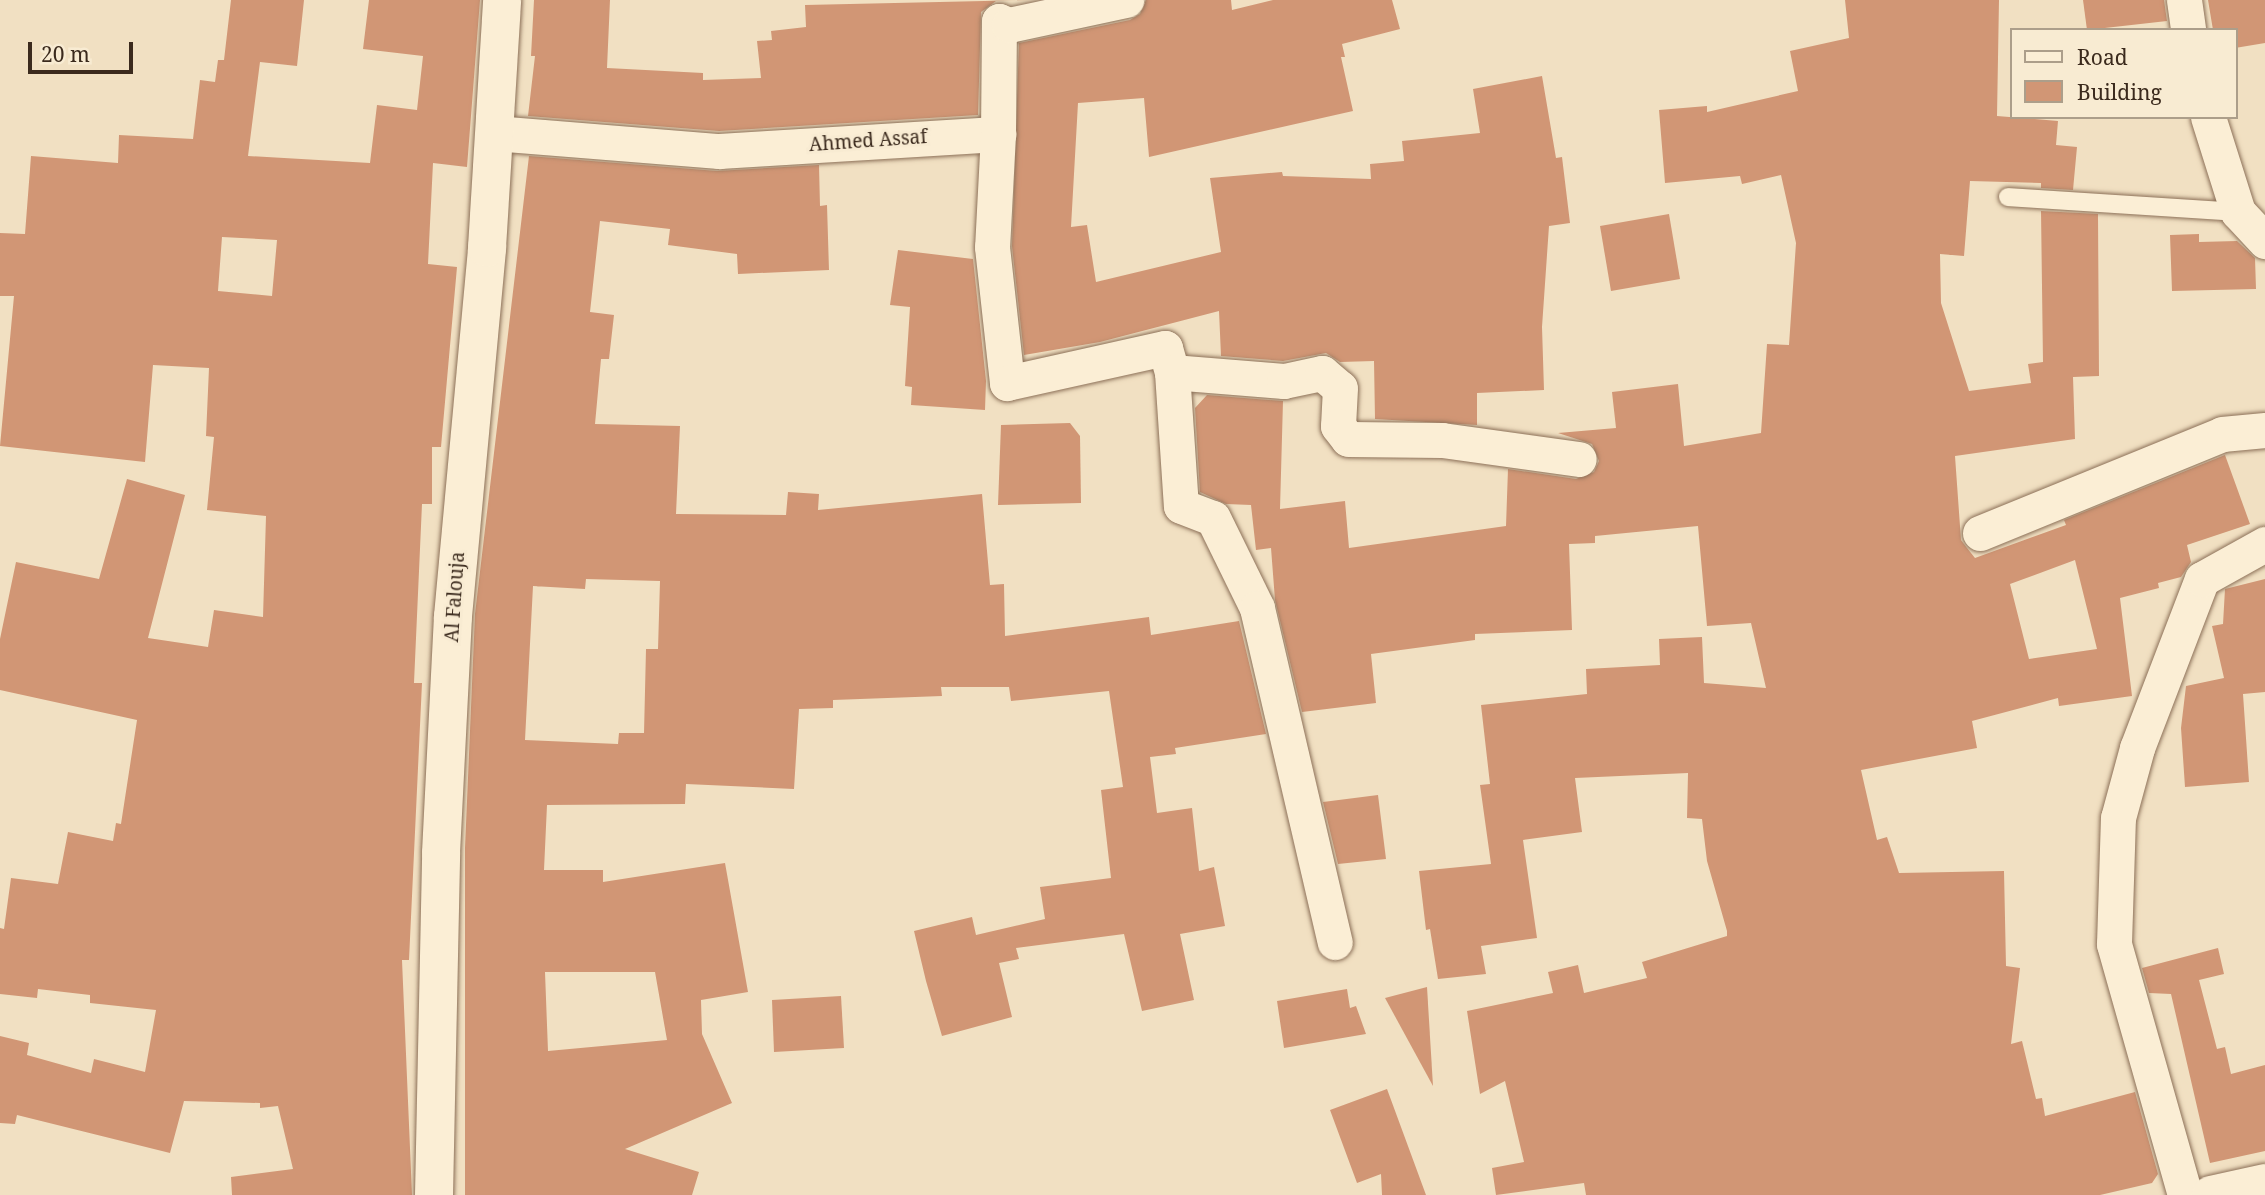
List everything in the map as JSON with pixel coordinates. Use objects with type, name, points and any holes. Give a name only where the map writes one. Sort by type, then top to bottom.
[{"type":"main road","name":"Al Falouja","points":[[434,1195],[441,853],[453,616],[494,133],[502,0]]},
{"type":"main road","points":[[2211,1195],[2265,1183]]},
{"type":"street","points":[[1126,0],[1009,25],[999,21],[998,134],[992,247],[1007,383],[1165,348],[1172,372],[1181,506],[1213,519],[1257,608],[1335,942]]},
{"type":"street","points":[[2184,0],[2189,28]]},
{"type":"street","points":[[2209,119],[2238,212],[2265,241]]},
{"type":"street","name":"Ahmed Assaf","points":[[494,133],[719,151],[998,134]]},
{"type":"street","points":[[1172,372],[1284,381],[1322,373],[1340,388],[1338,426],[1348,439],[1442,440],[1579,459]]},
{"type":"street","points":[[1980,533],[2222,434],[2265,430]]},
{"type":"street","points":[[2185,1195],[2114,944],[2118,818],[2137,748],[2202,579],[2265,544]]},
{"type":"lane","points":[[2008,197],[2238,212]]},
{"type":"building","points":[[231,0],[304,0],[297,66],[260,62],[248,156],[370,163],[377,105],[417,110],[423,56],[363,49],[369,0],[480,0],[467,167],[433,163],[428,264],[457,267],[441,447],[432,447],[432,504],[422,504],[414,683],[422,683],[409,960],[402,960],[412,1195],[232,1195],[231,1177],[293,1169],[278,1106],[260,1108],[260,1103],[184,1101],[170,1153],[17,1115],[15,1124],[0,1123],[0,1036],[29,1043],[27,1055],[91,1073],[94,1059],[145,1072],[156,1010],[90,1003],[90,995],[38,989],[37,998],[0,994],[0,928],[4,929],[11,878],[58,884],[68,832],[113,841],[116,823],[121,824],[137,720],[0,690],[0,639],[16,562],[99,579],[127,479],[185,495],[148,638],[208,647],[214,610],[263,617],[266,516],[207,510],[214,437],[206,436],[209,368],[153,365],[145,462],[0,446],[14,296],[0,296],[0,233],[25,234],[31,156],[118,163],[119,135],[193,139],[200,80],[215,82],[218,60],[224,60]],"holes":[[[222,237],[277,240],[272,296],[218,291]]]},
{"type":"building","points":[[534,0],[610,0],[607,68],[703,73],[703,80],[761,78],[757,41],[772,40],[771,31],[806,27],[805,5],[1030,0],[996,1],[981,12],[978,115],[719,131],[528,116],[535,56],[531,56]]},
{"type":"building","points":[[1146,0],[1231,0],[1232,10],[1273,0],[1392,0],[1400,29],[1342,44],[1345,57],[1341,57],[1353,111],[1149,157],[1144,98],[1078,103],[1071,227],[1087,225],[1096,282],[1221,252],[1210,178],[1282,172],[1283,176],[1371,179],[1370,164],[1404,161],[1402,141],[1480,133],[1473,89],[1542,76],[1556,158],[1562,157],[1570,223],[1549,226],[1542,327],[1544,390],[1477,393],[1477,425],[1375,419],[1374,361],[1340,362],[1326,353],[1283,361],[1221,356],[1219,311],[1100,342],[1024,355],[1012,246],[1019,43],[1130,20],[1140,14]]},
{"type":"building","points":[[1845,0],[1999,0],[1997,116],[2058,121],[2056,145],[2077,147],[2073,190],[2041,188],[2041,183],[1970,181],[1964,256],[1940,254],[1941,303],[1969,391],[2031,383],[2028,364],[2043,362],[2041,211],[2098,214],[2099,376],[2073,377],[2075,439],[1955,456],[1961,540],[1975,558],[2066,525],[2064,520],[2225,455],[2250,524],[2187,545],[2191,562],[2181,577],[2158,583],[2159,588],[2120,598],[2132,696],[2059,706],[2058,698],[1972,721],[1977,748],[1861,770],[1877,840],[1887,837],[1899,873],[2004,871],[2006,966],[2020,968],[2011,1044],[2022,1041],[2036,1099],[2042,1098],[2045,1116],[2135,1092],[2158,1174],[2152,1183],[2100,1195],[1586,1195],[1584,1183],[1496,1195],[1492,1168],[1524,1162],[1505,1081],[1480,1094],[1467,1011],[1553,993],[1548,972],[1578,965],[1584,993],[1647,978],[1642,962],[1727,936],[1727,931],[1707,861],[1702,819],[1687,818],[1688,773],[1575,778],[1582,832],[1523,840],[1537,938],[1481,946],[1486,974],[1438,979],[1430,929],[1426,930],[1419,871],[1491,864],[1480,785],[1490,784],[1481,705],[1587,694],[1586,669],[1660,665],[1659,639],[1702,637],[1704,683],[1766,688],[1751,623],[1707,626],[1698,526],[1595,536],[1595,543],[1569,544],[1572,630],[1475,634],[1475,640],[1371,654],[1376,703],[1302,712],[1275,600],[1271,548],[1256,550],[1251,505],[1226,504],[1200,492],[1195,408],[1207,395],[1283,401],[1280,509],[1345,501],[1349,548],[1506,526],[1508,469],[1576,479],[1594,472],[1599,461],[1592,444],[1558,433],[1616,428],[1612,392],[1678,384],[1684,446],[1761,433],[1767,344],[1789,345],[1796,243],[1781,175],[1742,184],[1740,176],[1665,183],[1659,110],[1707,106],[1707,112],[1798,91],[1790,51],[1849,38]],"holes":[[[2075,560],[2097,649],[2029,659],[2010,584]]]},
{"type":"building","points":[[2083,0],[2164,0],[2167,21],[2087,28]]},
{"type":"building","points":[[2208,0],[2265,0],[2265,43],[2237,48],[2237,28],[2213,28]]},
{"type":"building","points":[[529,156],[717,171],[819,165],[820,206],[827,205],[829,270],[738,274],[737,254],[668,245],[670,229],[600,221],[590,312],[614,315],[609,359],[601,359],[595,424],[680,426],[676,514],[786,515],[788,492],[819,494],[818,510],[982,494],[990,585],[1004,584],[1005,636],[1149,617],[1151,635],[1239,621],[1266,734],[1175,748],[1176,754],[1150,757],[1157,813],[1192,808],[1199,871],[1214,867],[1225,926],[1180,934],[1194,1000],[1142,1011],[1124,934],[1016,948],[1019,959],[999,963],[1012,1017],[942,1036],[926,981],[914,931],[972,917],[976,935],[1045,919],[1040,887],[1111,878],[1101,790],[1123,787],[1109,691],[1011,701],[1009,687],[941,687],[942,696],[833,700],[833,708],[799,709],[794,789],[686,784],[685,804],[547,805],[544,870],[603,870],[603,882],[725,863],[748,992],[701,1000],[702,1034],[732,1103],[625,1149],[699,1172],[692,1195],[465,1195],[465,848],[475,614]],"holes":[[[586,579],[660,581],[658,649],[646,649],[644,733],[619,733],[618,744],[525,740],[533,586],[585,589]],[[545,972],[655,972],[667,1040],[548,1051]]]},
{"type":"building","points":[[1669,214],[1680,279],[1611,291],[1600,226]]},
{"type":"building","points":[[2199,234],[2199,242],[2237,241],[2255,258],[2256,289],[2172,291],[2170,235]]},
{"type":"building","points":[[898,250],[973,259],[986,381],[985,410],[911,405],[912,387],[905,386],[910,307],[890,305]]},
{"type":"building","points":[[1070,423],[1080,436],[1081,503],[998,505],[1001,425]]},
{"type":"building","points":[[2265,579],[2265,692],[2243,694],[2249,782],[2185,787],[2181,728],[2186,686],[2224,678],[2212,626],[2223,624],[2225,589]]},
{"type":"building","points":[[1378,795],[1386,859],[1338,864],[1323,802]]},
{"type":"building","points":[[2218,948],[2224,974],[2199,980],[2217,1049],[2225,1047],[2231,1074],[2265,1065],[2265,1151],[2210,1163],[2171,994],[2149,993],[2142,968]]},
{"type":"building","points":[[1427,987],[1433,1086],[1385,998]]},
{"type":"building","points":[[1347,989],[1350,1008],[1356,1006],[1366,1034],[1284,1048],[1277,1001]]},
{"type":"building","points":[[841,996],[844,1048],[774,1052],[772,1000]]},
{"type":"building","points":[[1387,1089],[1426,1195],[1382,1195],[1381,1174],[1357,1183],[1330,1110]]}]
